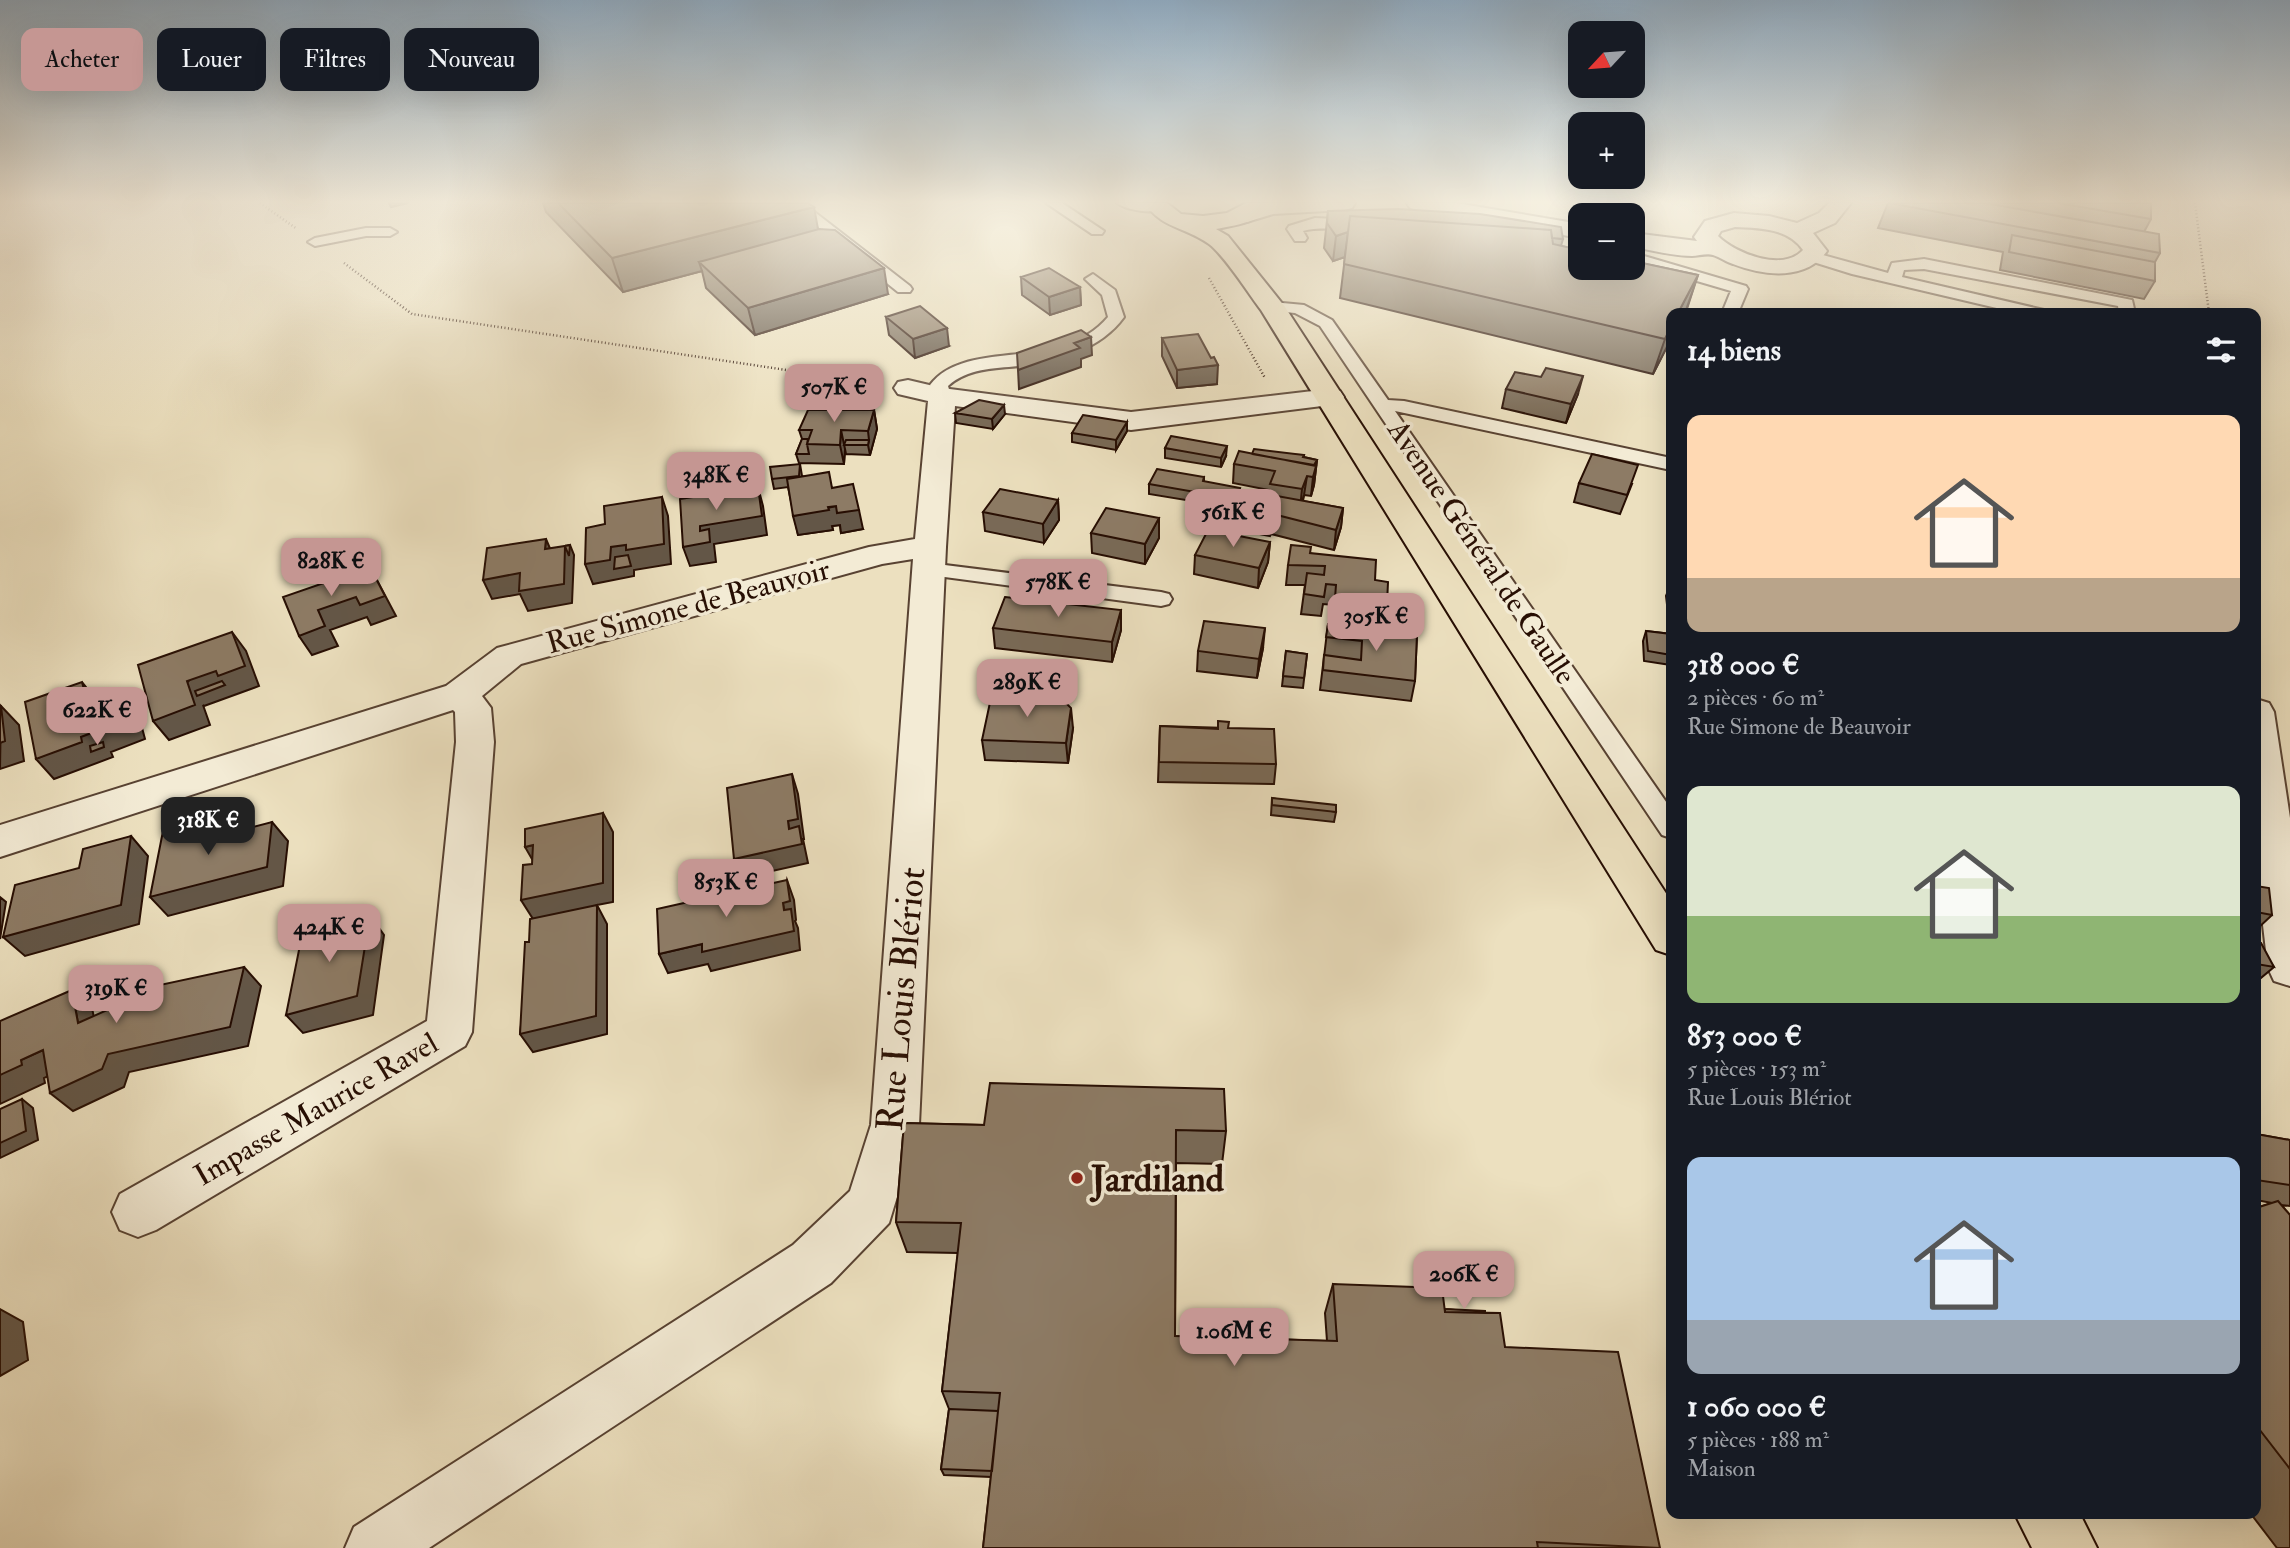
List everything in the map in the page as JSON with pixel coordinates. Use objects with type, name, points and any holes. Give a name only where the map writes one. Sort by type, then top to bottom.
[{"type":"main road","name":"Avenue Général de Gaulle","points":[[1247,275],[1272,307],[1666,916]]},
{"type":"main road","name":"Avenue Général de Gaulle","points":[[1257,275],[1272,307]]},
{"type":"main road","points":[[2048,1519],[2067,1548]]},
{"type":"street","points":[[908,388],[942,396],[1131,421],[1330,397]]},
{"type":"street","name":"Rue Louis Blériot","points":[[375,1548],[812,1264],[871,1206],[895,1125],[929,558],[942,396]]},
{"type":"street","name":"Rue Simone de Beauvoir","points":[[459,695],[509,656],[880,554],[929,558]]},
{"type":"street","points":[[0,841],[324,735],[459,695]]},
{"type":"street","name":"Impasse Maurice Ravel","points":[[138,1212],[449,1032],[475,742],[473,708],[459,695]]},
{"type":"street","points":[[2262,800],[2290,968]]},
{"type":"lane","points":[[886,275],[904,289]]},
{"type":"lane","points":[[1699,275],[1740,289]]},
{"type":"lane","points":[[1732,308],[1748,275]]},
{"type":"lane","points":[[1880,275],[2017,308]]},
{"type":"lane","points":[[1982,275],[2126,303],[2126,308]]},
{"type":"lane","points":[[942,396],[939,385],[948,375],[966,368],[1032,359],[1086,343],[1106,332],[1116,317],[1109,293],[1093,279]]},
{"type":"lane","name":"Avenue Général de Gaulle","points":[[1272,307],[1298,308],[1326,323],[1666,821]]},
{"type":"lane","points":[[1382,405],[1404,405],[1666,463]]},
{"type":"lane","points":[[929,558],[1161,599]]},
{"type":"path","points":[[360,275],[412,314],[908,388]]},
{"type":"path","points":[[1207,275],[1271,388]]},
{"type":"path","points":[[2204,275],[2208,308]]},
{"type":"building","points":[[713,275],[859,275],[748,308]]},
{"type":"building","points":[[1061,275],[1080,287],[1049,297],[1021,277]]},
{"type":"building","points":[[1392,275],[1568,275],[1568,280],[1645,280],[1645,275],[1698,275],[1681,308],[1666,308],[1665,339]]},
{"type":"building","points":[[2126,275],[2155,275],[2155,281]]},
{"type":"building","points":[[920,306],[947,328],[913,339],[886,317]]},
{"type":"building","points":[[1081,330],[1091,337],[1074,343],[1080,348],[1018,370],[1017,353]]},
{"type":"building","points":[[1198,334],[1218,365],[1177,370],[1162,338]]},
{"type":"building","points":[[1546,368],[1583,376],[1571,404],[1506,389],[1515,372],[1541,377]]},
{"type":"building","points":[[979,400],[1004,405],[992,419],[955,413]]},
{"type":"building","points":[[808,410],[874,410],[868,431],[841,430],[840,445],[807,444],[812,430],[799,430]]},
{"type":"building","points":[[1083,415],[1127,422],[1116,440],[1072,433]]},
{"type":"building","points":[[1171,436],[1227,446],[1221,458],[1165,448]]},
{"type":"building","points":[[802,439],[808,439],[809,454],[796,454]]},
{"type":"building","points":[[846,440],[869,440],[868,445],[844,445]]},
{"type":"building","points":[[1254,449],[1304,455],[1303,457],[1317,460],[1314,465],[1252,454]]},
{"type":"building","points":[[1239,451],[1316,466],[1313,477],[1307,476],[1302,489],[1270,484],[1275,471],[1234,464]]},
{"type":"building","points":[[1592,454],[1638,465],[1627,495],[1579,483]]},
{"type":"building","points":[[800,464],[799,476],[772,479],[770,467]]},
{"type":"building","points":[[1157,469],[1204,477],[1203,481],[1240,488],[1235,499],[1149,484]]},
{"type":"building","points":[[829,472],[832,488],[853,484],[859,510],[837,513],[836,506],[828,507],[829,510],[793,516],[787,479]]},
{"type":"building","points":[[758,487],[762,516],[700,526],[700,531],[709,529],[710,542],[683,547],[680,499]]},
{"type":"building","points":[[1000,489],[1058,500],[1043,524],[983,512]]},
{"type":"building","points":[[1249,491],[1343,508],[1336,530],[1273,514],[1277,505],[1246,500]]},
{"type":"building","points":[[662,497],[664,544],[626,550],[626,545],[611,547],[610,560],[585,564],[586,528],[605,524],[604,506]]},
{"type":"building","points":[[1106,508],[1159,518],[1145,544],[1091,533]]},
{"type":"building","points":[[1245,509],[1273,514],[1271,526],[1240,521]]},
{"type":"building","points":[[1208,530],[1270,542],[1259,568],[1195,555]]},
{"type":"building","points":[[546,539],[545,549],[565,546],[564,584],[519,591],[520,573],[483,580],[487,548]]},
{"type":"building","points":[[1291,545],[1311,547],[1310,553],[1376,560],[1375,580],[1388,582],[1387,604],[1335,598],[1336,585],[1326,584],[1324,597],[1304,594],[1307,573],[1324,575],[1325,566],[1288,565]]},
{"type":"building","points":[[628,555],[631,566],[614,569],[615,557]]},
{"type":"building","points":[[370,567],[385,596],[360,605],[356,597],[318,610],[325,626],[299,636],[283,597]]},
{"type":"building","points":[[1005,597],[1121,610],[1112,642],[993,628]]},
{"type":"building","points":[[1204,621],[1265,628],[1259,659],[1198,651]]},
{"type":"building","points":[[1328,624],[1417,634],[1415,681],[1323,670],[1324,655],[1361,660],[1362,641],[1326,637]]},
{"type":"building","points":[[1646,631],[1666,633],[1666,654],[1648,651]]},
{"type":"building","points":[[232,632],[245,666],[218,676],[216,671],[187,681],[195,705],[153,721],[138,665]]},
{"type":"building","points":[[1286,651],[1307,654],[1304,678],[1283,676]]},
{"type":"building","points":[[222,681],[225,685],[197,696],[195,691]]},
{"type":"building","points":[[82,682],[88,705],[121,693],[128,719],[81,737],[82,742],[36,759],[25,702]]},
{"type":"building","points":[[992,693],[1053,696],[1066,703],[1071,708],[1066,743],[982,740]]},
{"type":"building","points":[[0,706],[5,741],[0,743]]},
{"type":"building","points":[[1218,721],[1229,722],[1228,728],[1274,729],[1276,764],[1159,762],[1160,726],[1218,729]]},
{"type":"building","points":[[103,742],[104,747],[91,752],[90,746]]},
{"type":"building","points":[[792,774],[798,819],[788,821],[789,829],[799,826],[802,844],[734,859],[727,788]]},
{"type":"building","points":[[1272,798],[1336,805],[1336,812],[1272,805]]},
{"type":"building","points":[[603,813],[603,883],[521,900],[523,865],[532,864],[533,845],[525,847],[525,829]]},
{"type":"building","points":[[200,822],[197,841],[222,834],[222,838],[272,822],[267,867],[150,897],[163,831]]},
{"type":"building","points":[[131,836],[121,905],[3,937],[15,885],[79,868],[83,849]]},
{"type":"building","points":[[787,880],[790,901],[783,903],[784,910],[791,909],[794,931],[702,952],[702,944],[659,954],[657,909]]},
{"type":"building","points":[[2261,887],[2269,888],[2272,915],[2261,913]]},
{"type":"building","points":[[597,905],[596,1016],[520,1034],[525,942],[529,942],[530,919]]},
{"type":"building","points":[[370,915],[357,996],[286,1015],[303,930]]},
{"type":"building","points":[[2261,943],[2274,967],[2261,965]]},
{"type":"building","points":[[244,967],[230,1027],[108,1054],[102,1069],[50,1093],[43,1050],[21,1060],[22,1065],[0,1075],[0,1021],[72,990],[78,1023],[123,1003],[127,992]]},
{"type":"building","points":[[990,1083],[1224,1089],[1226,1131],[1176,1130],[1175,1336],[1337,1341],[1333,1284],[1442,1288],[1445,1312],[1500,1313],[1505,1347],[1618,1352],[1660,1548],[1537,1542],[1538,1548],[983,1548],[1000,1393],[942,1391],[961,1223],[896,1222],[904,1123],[984,1125]]},
{"type":"building","points":[[22,1099],[26,1131],[0,1143],[0,1109]]},
{"type":"building","points":[[2261,1135],[2290,1140],[2290,1185],[2261,1181]]},
{"type":"building","points":[[2278,1201],[2290,1215],[2290,1469],[2261,1431],[2261,1206]]},
{"type":"building","points":[[1445,1309],[1485,1311],[1485,1313],[1445,1312]]},
{"type":"building","points":[[949,1409],[998,1411],[992,1471],[941,1469]]},
{"type":"place","name":"Jardiland","points":[[1077,1178]]}]
